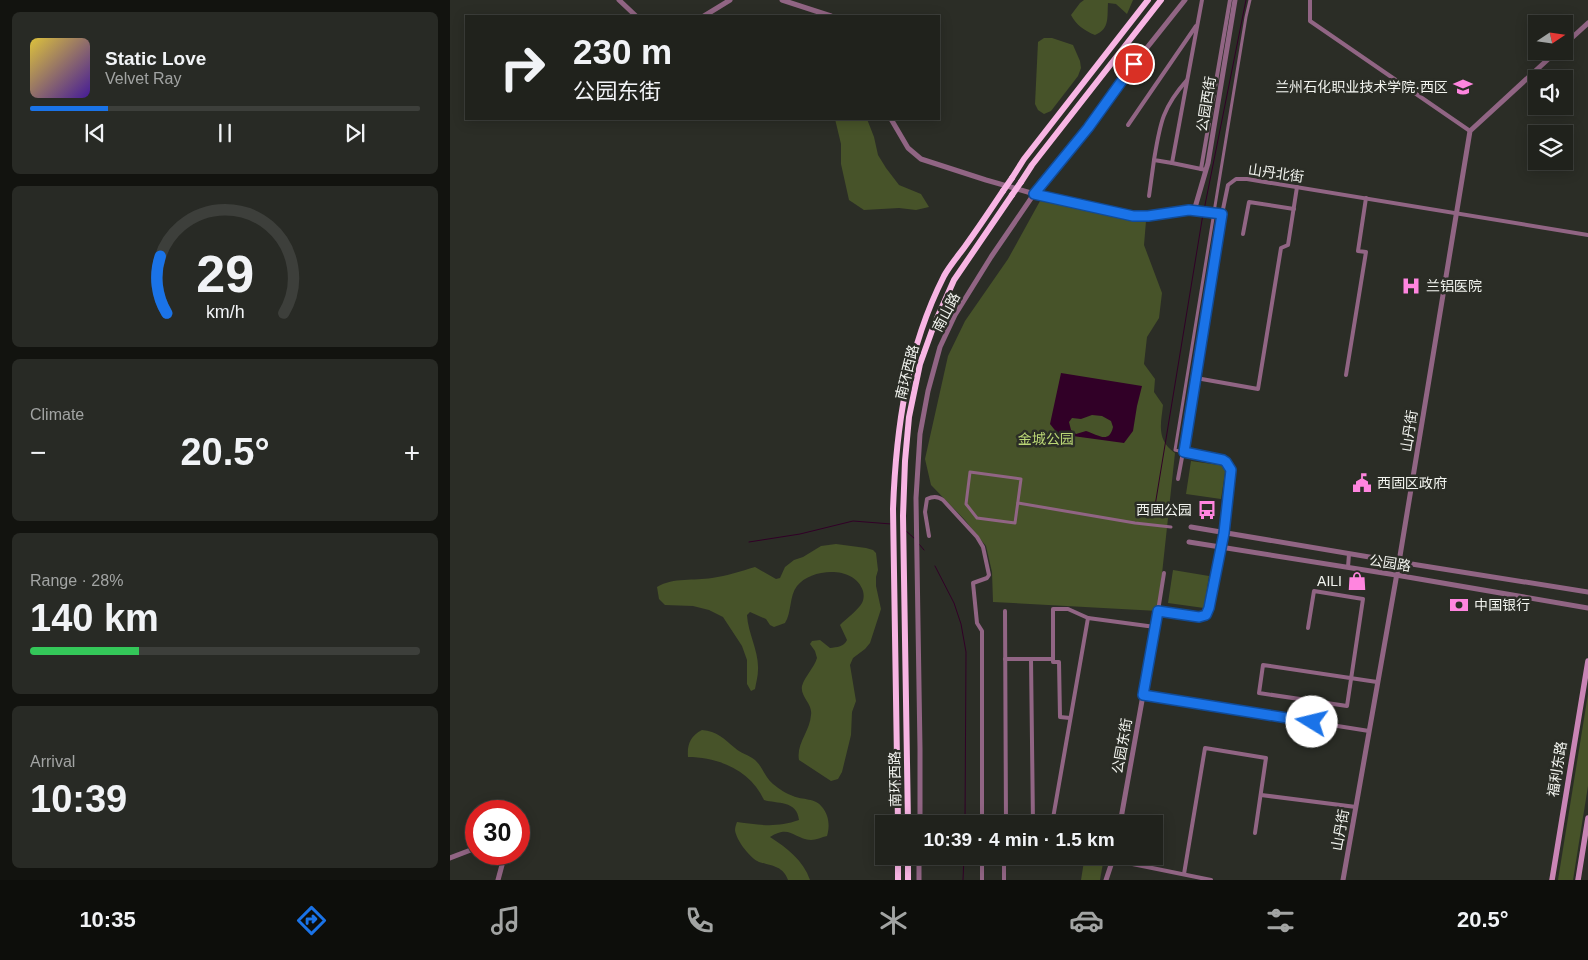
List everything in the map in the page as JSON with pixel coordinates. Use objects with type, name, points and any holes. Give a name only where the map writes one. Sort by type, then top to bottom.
[{"type":"highway","name":"南环西路","points":[[898,815],[893,509],[895,459],[900,413],[911,360],[926,317],[945,275],[1024,159],[1148,0]]},
{"type":"highway","name":"南环西路","points":[[908,815],[903,516],[905,461],[910,417],[920,364],[934,325],[954,280],[1021,182],[1161,0]]},
{"type":"highway","points":[[898,865],[898,880]]},
{"type":"highway","points":[[908,865],[908,880]]},
{"type":"main road","name":"福利东路","points":[[1552,880],[1588,661]]},
{"type":"main road","points":[[1578,880],[1588,818]]},
{"type":"street","points":[[619,0],[635,15]]},
{"type":"street","points":[[706,15],[730,0]]},
{"type":"street","points":[[782,0],[828,15]]},
{"type":"street","name":"南山路","points":[[920,815],[916,512],[920,434],[928,391],[940,347],[956,315],[991,257],[1034,194],[1088,128],[1134,64],[1185,0]]},
{"type":"street","points":[[1172,163],[1202,0]]},
{"type":"street","points":[[1154,160],[1204,170],[1230,0]]},
{"type":"street","name":"公园西街","points":[[1194,211],[1204,170],[1235,0]]},
{"type":"street","points":[[1164,573],[1158,611],[1199,617],[1206,615],[1222,548],[1231,470],[1226,462],[1216,458],[1174,450],[1212,213],[1250,0]]},
{"type":"street","points":[[1310,0],[1310,21],[1470,131],[1547,60]]},
{"type":"street","points":[[1573,37],[1588,23]]},
{"type":"street","points":[[1128,125],[1197,25]]},
{"type":"street","points":[[1149,196],[1160,124],[1172,97],[1187,80]]},
{"type":"street","points":[[892,120],[908,148],[920,159],[1034,194],[1133,216],[1202,210],[1222,214],[1178,479]]},
{"type":"street","name":"山丹街","points":[[1343,880],[1399,562],[1470,131]]},
{"type":"street","name":"山丹北街","points":[[1222,214],[1228,185],[1236,179],[1247,178],[1588,235]]},
{"type":"street","points":[[1196,378],[1258,389],[1281,248],[1288,245],[1297,187]]},
{"type":"street","points":[[1346,375],[1366,252],[1358,251],[1366,198]]},
{"type":"street","points":[[1243,234],[1249,202],[1294,209]]},
{"type":"street","points":[[970,472],[1021,479],[1018,503],[1015,523],[977,518],[966,504],[970,472]]},
{"type":"street","points":[[929,536],[925,512],[927,499],[936,497],[943,500],[977,537],[983,548],[989,569],[987,578],[973,583],[977,623],[982,631],[982,815]]},
{"type":"street","points":[[1018,503],[1135,523],[1171,527]]},
{"type":"street","points":[[916,512],[925,512]]},
{"type":"street","name":"公园路","points":[[1191,527],[1588,592]]},
{"type":"street","name":"公园路","points":[[1189,542],[1588,608]]},
{"type":"street","points":[[1348,568],[1349,554]]},
{"type":"street","points":[[1308,628],[1314,591],[1363,598],[1351,678],[1347,706],[1259,693],[1263,665],[1351,678],[1377,682]]},
{"type":"street","points":[[1053,660],[1053,609],[1068,608],[1088,618],[1155,627]]},
{"type":"street","points":[[1005,611],[1006,815]]},
{"type":"street","name":"公园东街","points":[[1122,815],[1158,611]]},
{"type":"street","points":[[1054,815],[1088,618]]},
{"type":"street","points":[[1005,659],[1053,660],[1052,662],[1059,662],[1060,717],[1070,718]]},
{"type":"street","points":[[1031,659],[1033,815]]},
{"type":"street","points":[[1143,695],[1369,731]]},
{"type":"street","points":[[1184,874],[1206,748],[1266,758],[1255,832]]},
{"type":"street","points":[[1261,795],[1356,807]]},
{"type":"street","points":[[450,858],[465,852]]},
{"type":"street","points":[[498,880],[502,865]]},
{"type":"street","points":[[919,865],[919,880]]},
{"type":"street","points":[[982,865],[982,880]]},
{"type":"street","points":[[1004,865],[1004,880]]},
{"type":"street","points":[[1106,880],[1112,865]]},
{"type":"street","points":[[1142,865],[1211,880]]},
{"type":"green space","points":[[1084,0],[1133,0],[1127,14],[1116,4],[1108,3],[1105,26],[1095,35],[1075,22],[1071,15]]},
{"type":"green space","points":[[1044,38],[1052,38],[1073,45],[1081,68],[1078,76],[1051,111],[1044,114],[1038,110],[1035,104],[1038,42]]},
{"type":"green space","points":[[835,120],[867,120],[878,155],[886,168],[899,185],[921,194],[929,207],[916,210],[899,208],[864,210],[849,200],[841,164],[841,144]]},
{"type":"green space","name":"金城公园","points":[[1040,201],[1146,221],[1144,245],[1162,293],[1159,318],[1147,337],[1144,364],[1155,379],[1154,392],[1163,405],[1162,437],[1169,448],[1175,453],[1158,611],[993,602],[992,572],[986,546],[964,519],[931,485],[925,459],[948,356],[965,321],[1008,259]]},
{"type":"green space","points":[[1191,461],[1226,466],[1221,499],[1186,494]]},
{"type":"green space","points":[[836,544],[866,548],[876,553],[878,570],[876,586],[881,609],[870,643],[853,658],[850,665],[856,701],[852,712],[851,735],[842,772],[838,779],[831,781],[799,760],[799,748],[811,715],[802,686],[817,658],[810,644],[812,641],[820,640],[830,648],[838,647],[846,642],[847,640],[840,625],[858,609],[863,601],[863,591],[858,583],[842,573],[822,573],[804,580],[794,590],[785,623],[774,627],[766,619],[750,612],[747,615],[758,663],[755,689],[751,691],[747,684],[747,660],[742,646],[723,617],[709,610],[693,606],[665,605],[659,599],[657,587],[670,582],[718,577],[755,567],[776,579],[780,578],[785,567],[794,560],[821,546]]},
{"type":"green space","points":[[1173,570],[1209,576],[1204,608],[1168,603]]},
{"type":"green space","points":[[1588,694],[1588,786],[1573,880],[1558,880]]},
{"type":"green space","points":[[702,730],[716,734],[737,750],[755,760],[770,781],[780,789],[793,796],[816,802],[824,810],[828,821],[827,836],[811,840],[792,833],[782,832],[770,837],[794,855],[803,866],[810,880],[788,880],[780,869],[759,862],[744,848],[736,834],[737,822],[761,825],[791,823],[799,820],[797,814],[795,809],[786,804],[764,800],[751,781],[733,768],[711,760],[688,757],[690,741]]},
{"type":"green space","points":[[1083,865],[1103,865],[1100,880],[1081,880]]},
{"type":"shaded area","points":[[1061,373],[1142,386],[1133,431],[1124,443],[1058,434],[1050,424]],"holes":[[[1092,415],[1102,416],[1111,421],[1113,427],[1109,436],[1102,437],[1086,431],[1076,434],[1071,430],[1069,422],[1072,418],[1081,419]]]},
{"type":"waterway","points":[[1204,210],[1246,0]]},
{"type":"waterway","points":[[1154,512],[1203,214]]},
{"type":"waterway","points":[[749,542],[800,534],[853,521],[891,524]]},
{"type":"waterway","points":[[905,530],[915,539]]},
{"type":"waterway","points":[[919,544],[924,550]]},
{"type":"waterway","points":[[935,566],[954,603],[961,624],[966,652],[965,815]]},
{"type":"waterway","points":[[963,880],[964,865]]},
{"type":"place","name":"兰州石化职业技术学院·西区","points":[[1463,87]]},
{"type":"place","name":"兰铝医院","points":[[1411,286]]},
{"type":"place","name":"西固区政府","points":[[1362,483]]},
{"type":"place","name":"西固公园","points":[[1207,510]]},
{"type":"place","name":"AILI","points":[[1357,581]]},
{"type":"place","name":"中国银行","points":[[1459,605]]},
{"type":"route","points":[[1134,64],[1088,128],[1034,194],[1140,217],[1189,210],[1202,210],[1222,214],[1184,452],[1223,460],[1231,470],[1222,548],[1206,615],[1199,617],[1158,611],[1143,695],[1312,722]]}]
